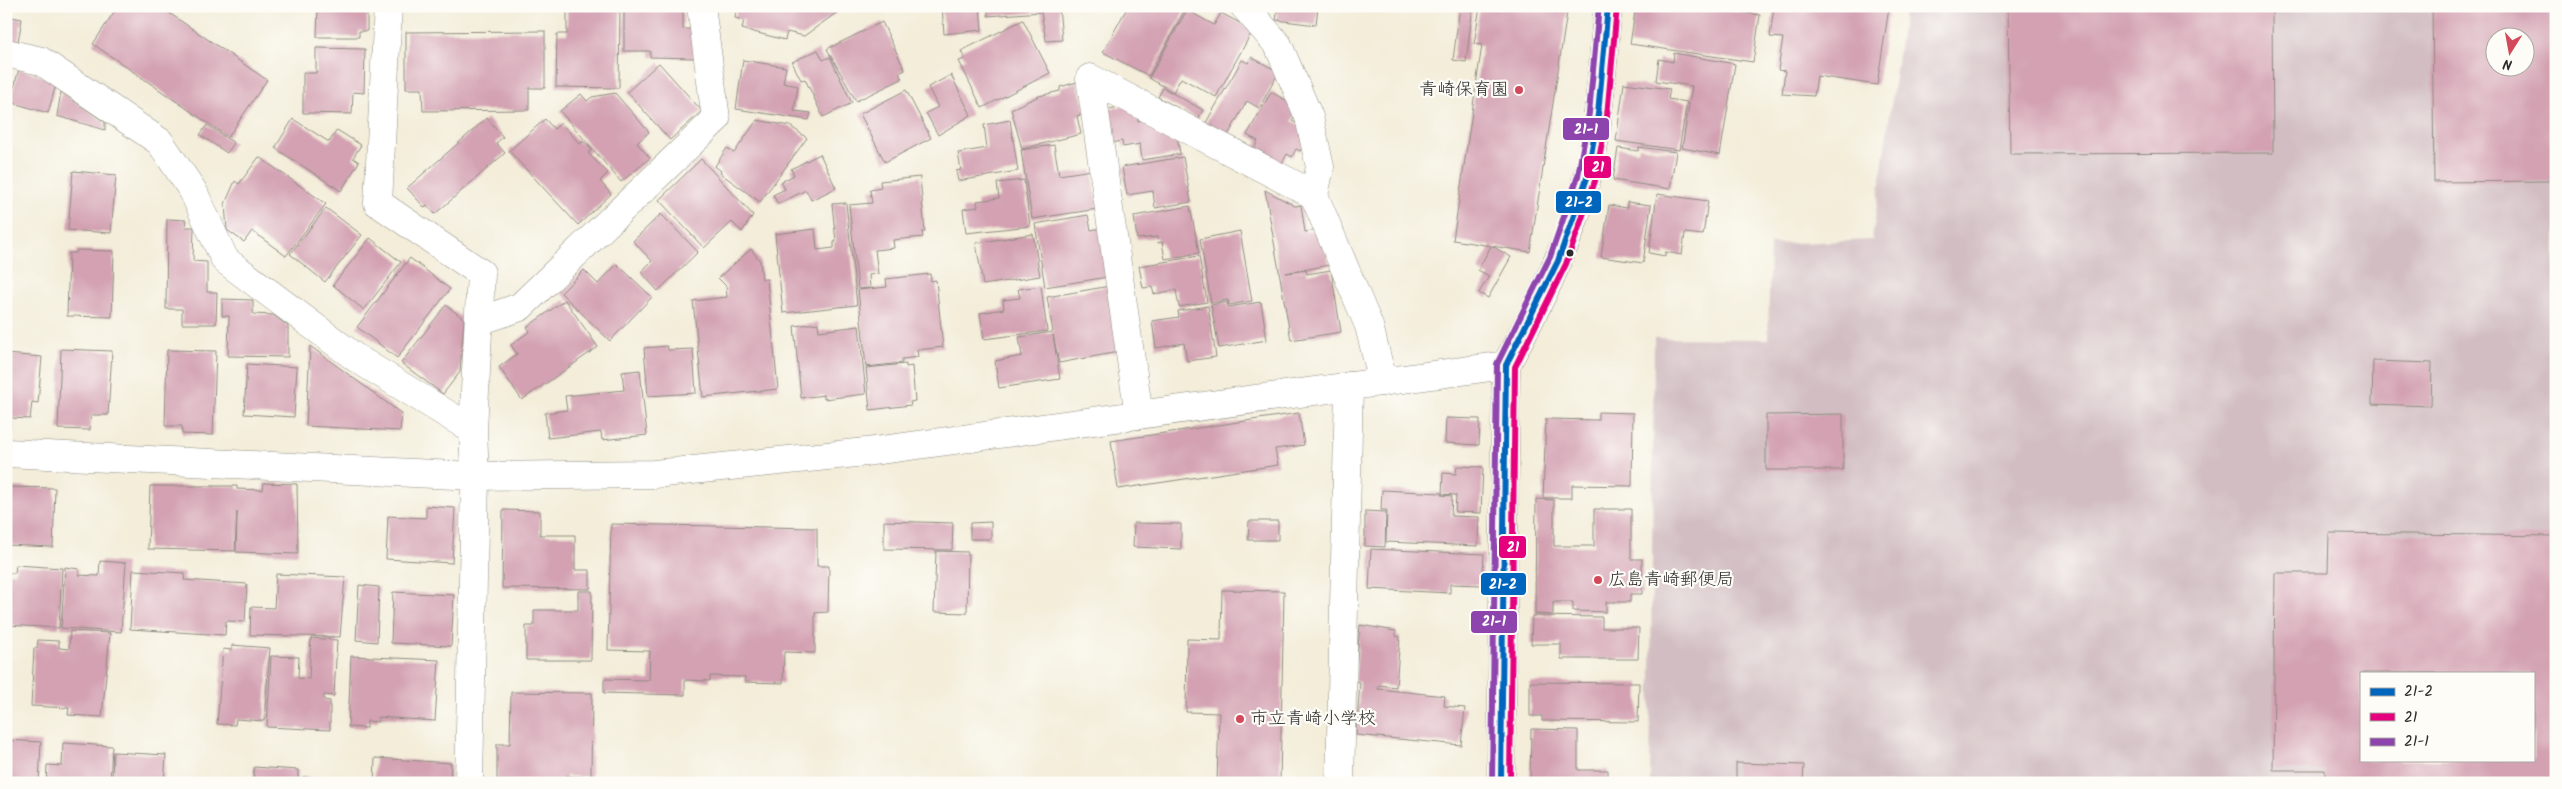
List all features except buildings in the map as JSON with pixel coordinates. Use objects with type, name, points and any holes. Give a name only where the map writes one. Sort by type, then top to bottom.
[{"type":"street","points":[[388,6],[378,203],[481,273],[473,430],[475,476],[469,783]]},
{"type":"street","points":[[479,320],[520,307],[716,119],[701,6]]},
{"type":"street","points":[[1244,6],[1278,46],[1308,117],[1320,167],[1314,195],[1369,326],[1384,382]]},
{"type":"street","points":[[1501,783],[1506,365],[1538,304],[1575,215],[1593,150],[1608,6]]},
{"type":"street","points":[[6,53],[41,61],[160,142],[194,191],[225,260],[356,358],[473,430]]},
{"type":"street","points":[[1139,415],[1090,78],[1314,195]]},
{"type":"street","points":[[6,452],[475,476],[654,474],[866,452],[1506,365]]},
{"type":"street","points":[[1340,783],[1348,386]]},
{"type":"shaded area","points":[[1905,6],[2556,6],[2556,783],[1650,783],[1654,338],[1768,339],[1770,244],[1872,240]]},
{"type":"transit line","name":"21-1","points":[[1492,783],[1497,364],[1550,257],[1578,176],[1589,113],[1599,6]]},
{"type":"transit line","name":"21-2","points":[[1501,783],[1506,365],[1558,261],[1587,178],[1598,114],[1608,6]]},
{"type":"transit line","name":"21","points":[[1510,783],[1515,367],[1566,264],[1595,181],[1607,116],[1617,7]]},
{"type":"place","name":"青崎保育園","points":[[1519,90]]},
{"type":"place","name":"広島青崎郵便局","points":[[1598,580]]},
{"type":"place","name":"市立青崎小学校","points":[[1240,719]]}]
